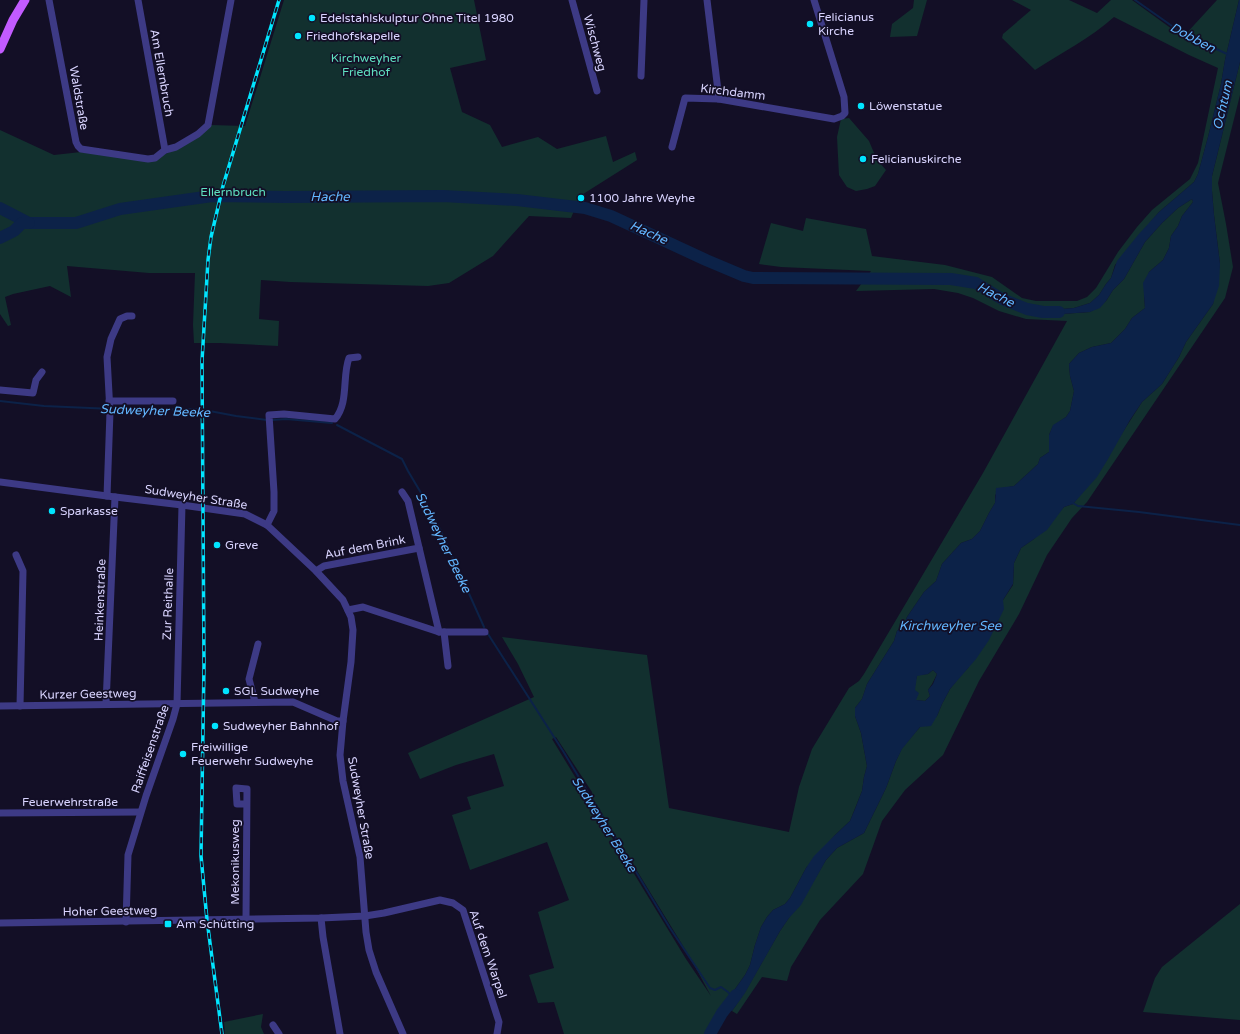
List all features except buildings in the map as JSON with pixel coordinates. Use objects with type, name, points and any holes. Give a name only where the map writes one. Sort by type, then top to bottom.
[{"type":"main road","points":[[0,49],[13,20],[25,0]]},
{"type":"street","name":"Waldstraße","points":[[49,0],[78,146],[81,149],[148,159],[155,158],[165,150],[176,147],[198,134],[208,125],[231,0]]},
{"type":"street","name":"Am Ellernbruch","points":[[138,0],[165,150]]},
{"type":"street","name":"Wischweg","points":[[572,0],[597,91]]},
{"type":"street","points":[[641,76],[644,0]]},
{"type":"street","points":[[707,0],[719,99]]},
{"type":"street","name":"Kirchdamm","points":[[672,147],[685,98],[719,99],[828,118],[842,116],[845,113],[844,97],[814,0]]},
{"type":"street","points":[[107,496],[110,412],[107,356],[111,339],[120,319],[126,316],[132,316]]},
{"type":"street","points":[[267,525],[274,511],[269,419],[284,414],[335,419],[340,414],[341,410],[347,362],[349,358],[358,357]]},
{"type":"street","points":[[0,390],[32,393],[36,380],[42,372]]},
{"type":"street","points":[[109,400],[173,401]]},
{"type":"street","name":"Sudweyher Straße","points":[[0,482],[245,514],[267,525],[316,571],[343,600],[348,610],[353,630],[351,662],[342,721],[340,749],[341,767],[345,793],[360,857],[366,932],[372,962],[403,1034]]},
{"type":"street","name":"Auf dem Brink","points":[[402,492],[408,501],[441,632],[448,666]]},
{"type":"street","name":"Heinkenstraße","points":[[106,704],[115,497]]},
{"type":"street","name":"Zur Reithalle","points":[[177,704],[182,505]]},
{"type":"street","name":"Auf dem Brink","points":[[316,571],[324,566],[419,548]]},
{"type":"street","points":[[16,555],[23,571],[20,706]]},
{"type":"street","points":[[348,610],[363,607],[441,632],[485,632]]},
{"type":"street","points":[[255,702],[249,679],[258,644]]},
{"type":"street","name":"Raiffeisenstraße","points":[[126,922],[128,855],[140,812],[177,704],[293,702],[337,721],[342,721]]},
{"type":"street","name":"Kurzer Geestweg","points":[[0,706],[177,704]]},
{"type":"street","name":"Mekonikusweg","points":[[246,804],[246,919]]},
{"type":"street","name":"Feuerwehrstraße","points":[[0,813],[140,812]]},
{"type":"street","name":"Auf dem Warpel","points":[[365,916],[440,900],[453,902],[463,910],[499,1022],[497,1034]]},
{"type":"street","name":"Hoher Geestweg","points":[[0,923],[126,922],[365,916]]},
{"type":"street","points":[[321,918],[340,1034]]},
{"type":"street","points":[[273,1025],[279,1034]]},
{"type":"green space","points":[[284,0],[474,0],[486,60],[450,68],[462,112],[490,125],[502,147],[538,137],[557,149],[606,136],[613,162],[635,152],[637,160],[580,196],[571,218],[529,216],[493,256],[449,283],[428,286],[261,280],[259,319],[279,321],[278,346],[194,343],[193,325],[195,273],[149,273],[67,266],[71,297],[50,286],[5,297],[11,325],[8,326],[0,314],[0,130],[54,155],[81,152],[148,160],[176,149],[211,125],[245,126]]},
{"type":"green space","points":[[914,0],[927,0],[917,36],[890,37],[892,24],[913,8]]},
{"type":"green space","points":[[1012,0],[1069,0],[1097,13],[1111,0],[1132,0],[1183,37],[1217,0],[1239,0],[1208,137],[1198,174],[1194,182],[1159,212],[1115,265],[1111,278],[1099,295],[1090,303],[1074,308],[1043,312],[1062,314],[1090,312],[1106,301],[1113,290],[1124,279],[1145,242],[1178,208],[1192,199],[1193,202],[1182,216],[1178,226],[1171,236],[1169,248],[1163,260],[1149,272],[1144,295],[1145,308],[1132,318],[1125,329],[1111,343],[1092,347],[1079,353],[1069,364],[1070,376],[1074,391],[1070,411],[1066,417],[1053,426],[1049,435],[1049,452],[1040,458],[1038,464],[1014,486],[1003,488],[995,495],[995,503],[980,531],[972,539],[961,543],[942,564],[936,581],[924,592],[907,617],[904,625],[897,631],[894,641],[867,684],[862,699],[855,708],[855,716],[861,733],[867,766],[862,791],[850,821],[835,835],[806,868],[790,898],[785,904],[773,910],[767,917],[761,927],[750,965],[745,975],[705,1034],[564,1034],[554,1002],[538,1003],[529,975],[554,968],[538,912],[569,900],[547,842],[470,870],[452,815],[471,809],[467,797],[504,786],[494,754],[456,765],[420,779],[408,753],[534,697],[518,664],[502,637],[647,655],[669,808],[789,832],[799,787],[812,749],[849,688],[859,681],[864,674],[983,473],[1067,321],[1026,319],[999,311],[973,298],[958,293],[934,289],[856,291],[871,271],[781,267],[759,264],[771,223],[803,231],[806,218],[866,229],[872,256],[945,265],[992,277],[1022,298],[1036,301],[1077,301],[1087,297],[1096,288],[1118,252],[1137,227],[1152,210],[1190,179],[1198,163],[1218,68],[1114,17],[1086,39],[1035,70],[1002,38],[1003,34],[1031,10]],"holes":[[[556,737],[592,792],[593,799],[691,959],[711,996],[686,959],[552,739]]]},
{"type":"green space","points":[[1240,62],[1240,95],[1218,183],[1233,267],[1225,298],[1087,502],[1072,518],[1047,555],[1019,614],[979,681],[943,755],[905,790],[882,821],[863,874],[820,920],[791,967],[787,981],[762,977],[737,1014],[732,1011],[745,992],[780,931],[826,860],[837,848],[864,833],[886,788],[902,748],[920,727],[937,716],[950,689],[968,668],[1003,600],[1013,585],[1014,563],[1021,548],[1034,539],[1064,507],[1073,504],[1142,402],[1162,384],[1179,357],[1186,342],[1213,304],[1220,264],[1214,215],[1212,176]]},
{"type":"green space","points":[[849,118],[869,141],[877,160],[886,170],[875,186],[856,191],[847,187],[839,175],[837,137],[841,119]]},
{"type":"green space","points":[[933,670],[937,674],[928,690],[930,696],[925,701],[915,700],[914,690],[917,675],[928,674]]},
{"type":"green space","points":[[1240,904],[1240,1020],[1143,1012],[1155,978],[1162,967]]},
{"type":"green space","points":[[263,1014],[261,1027],[264,1034],[225,1034],[224,1022]]},
{"type":"water","name":"Kirchweyher See","points":[[1240,0],[1240,62],[1212,176],[1214,215],[1220,264],[1219,286],[1213,304],[1186,342],[1179,357],[1162,384],[1142,402],[1097,477],[1073,504],[1064,507],[1047,530],[1021,548],[1014,563],[1013,584],[1003,600],[1004,609],[989,640],[976,659],[950,689],[931,726],[920,727],[902,749],[886,788],[864,833],[837,848],[826,860],[801,905],[780,931],[745,993],[732,1011],[723,1006],[745,975],[750,965],[761,927],[767,917],[773,910],[785,904],[814,856],[850,821],[862,791],[867,766],[861,733],[855,716],[855,708],[862,699],[867,684],[894,641],[897,631],[904,625],[907,617],[924,592],[936,581],[942,564],[961,543],[972,539],[980,531],[995,503],[996,488],[1014,486],[1038,464],[1040,458],[1049,452],[1049,435],[1053,425],[1066,417],[1070,411],[1074,391],[1070,376],[1069,364],[1079,353],[1092,347],[1111,343],[1125,329],[1132,318],[1145,308],[1143,283],[1149,272],[1163,260],[1169,248],[1171,236],[1178,226],[1182,216],[1193,202],[1192,199],[1178,208],[1145,242],[1124,279],[1113,290],[1100,308],[1090,312],[1049,315],[1043,312],[1074,308],[1090,303],[1099,295],[1111,278],[1117,261],[1138,235],[1159,212],[1194,182],[1198,174],[1208,137],[1221,84],[1225,60]],"holes":[[[933,670],[937,674],[933,684],[928,690],[930,696],[925,701],[916,700],[919,693],[915,690],[917,676],[928,674]]]},
{"type":"waterway","name":"Dobben","points":[[1135,0],[1182,33],[1227,54]]},
{"type":"waterway","name":"Hache","points":[[0,208],[29,223],[76,223],[120,209],[212,196],[443,196],[517,200],[585,208],[611,216],[706,260],[744,276],[753,278],[951,279],[976,283],[1002,299],[1027,309],[1043,312],[1059,312]]},
{"type":"waterway","name":"Hache","points":[[0,238],[14,231],[22,223],[29,223]]},
{"type":"waterway","name":"Sudweyher Beeke","points":[[0,401],[44,406],[136,410],[199,409],[267,420]]},
{"type":"waterway","name":"Sudweyher Beeke","points":[[272,420],[286,419],[332,423]]},
{"type":"waterway","name":"Sudweyher Beeke","points":[[337,425],[402,459],[440,529],[484,627]]},
{"type":"waterway","points":[[1071,502],[1078,506],[1240,525]]},
{"type":"waterway","name":"Sudweyher Beeke","points":[[488,634],[563,751],[670,928],[710,988],[715,990],[721,987],[732,997]]},
{"type":"waterway","points":[[710,1034],[722,1013],[736,995]]},
{"type":"railway","points":[[222,1034],[207,920],[201,856],[204,665],[202,361],[208,260],[211,237],[223,186],[279,0]]},
{"type":"place","name":"Edelstahlskulptur Ohne Titel 1980","points":[[312,18]]},
{"type":"place","name":"Felicianus Kirche","points":[[810,24]]},
{"type":"place","name":"Friedhofskapelle","points":[[298,36]]},
{"type":"place","name":"Löwenstatue","points":[[861,106]]},
{"type":"place","name":"Felicianuskirche","points":[[863,159]]},
{"type":"place","name":"1100 Jahre Weyhe","points":[[581,198]]},
{"type":"place","name":"Sparkasse","points":[[52,511]]},
{"type":"place","name":"Greve","points":[[217,545]]},
{"type":"place","name":"SGL Sudweyhe","points":[[226,691]]},
{"type":"place","name":"Sudweyher Bahnhof","points":[[215,726]]},
{"type":"place","name":"Freiwillige Feuerwehr Sudweyhe","points":[[183,754]]},
{"type":"place","name":"Am Schütting","points":[[168,924]]},
{"type":"park label","name":"Kirchweyher Friedhof","points":[[366,65]]},
{"type":"park label","name":"Ellernbruch","points":[[233,192]]},
{"type":"water label","name":"Ochtum","points":[[1222,105]]}]
